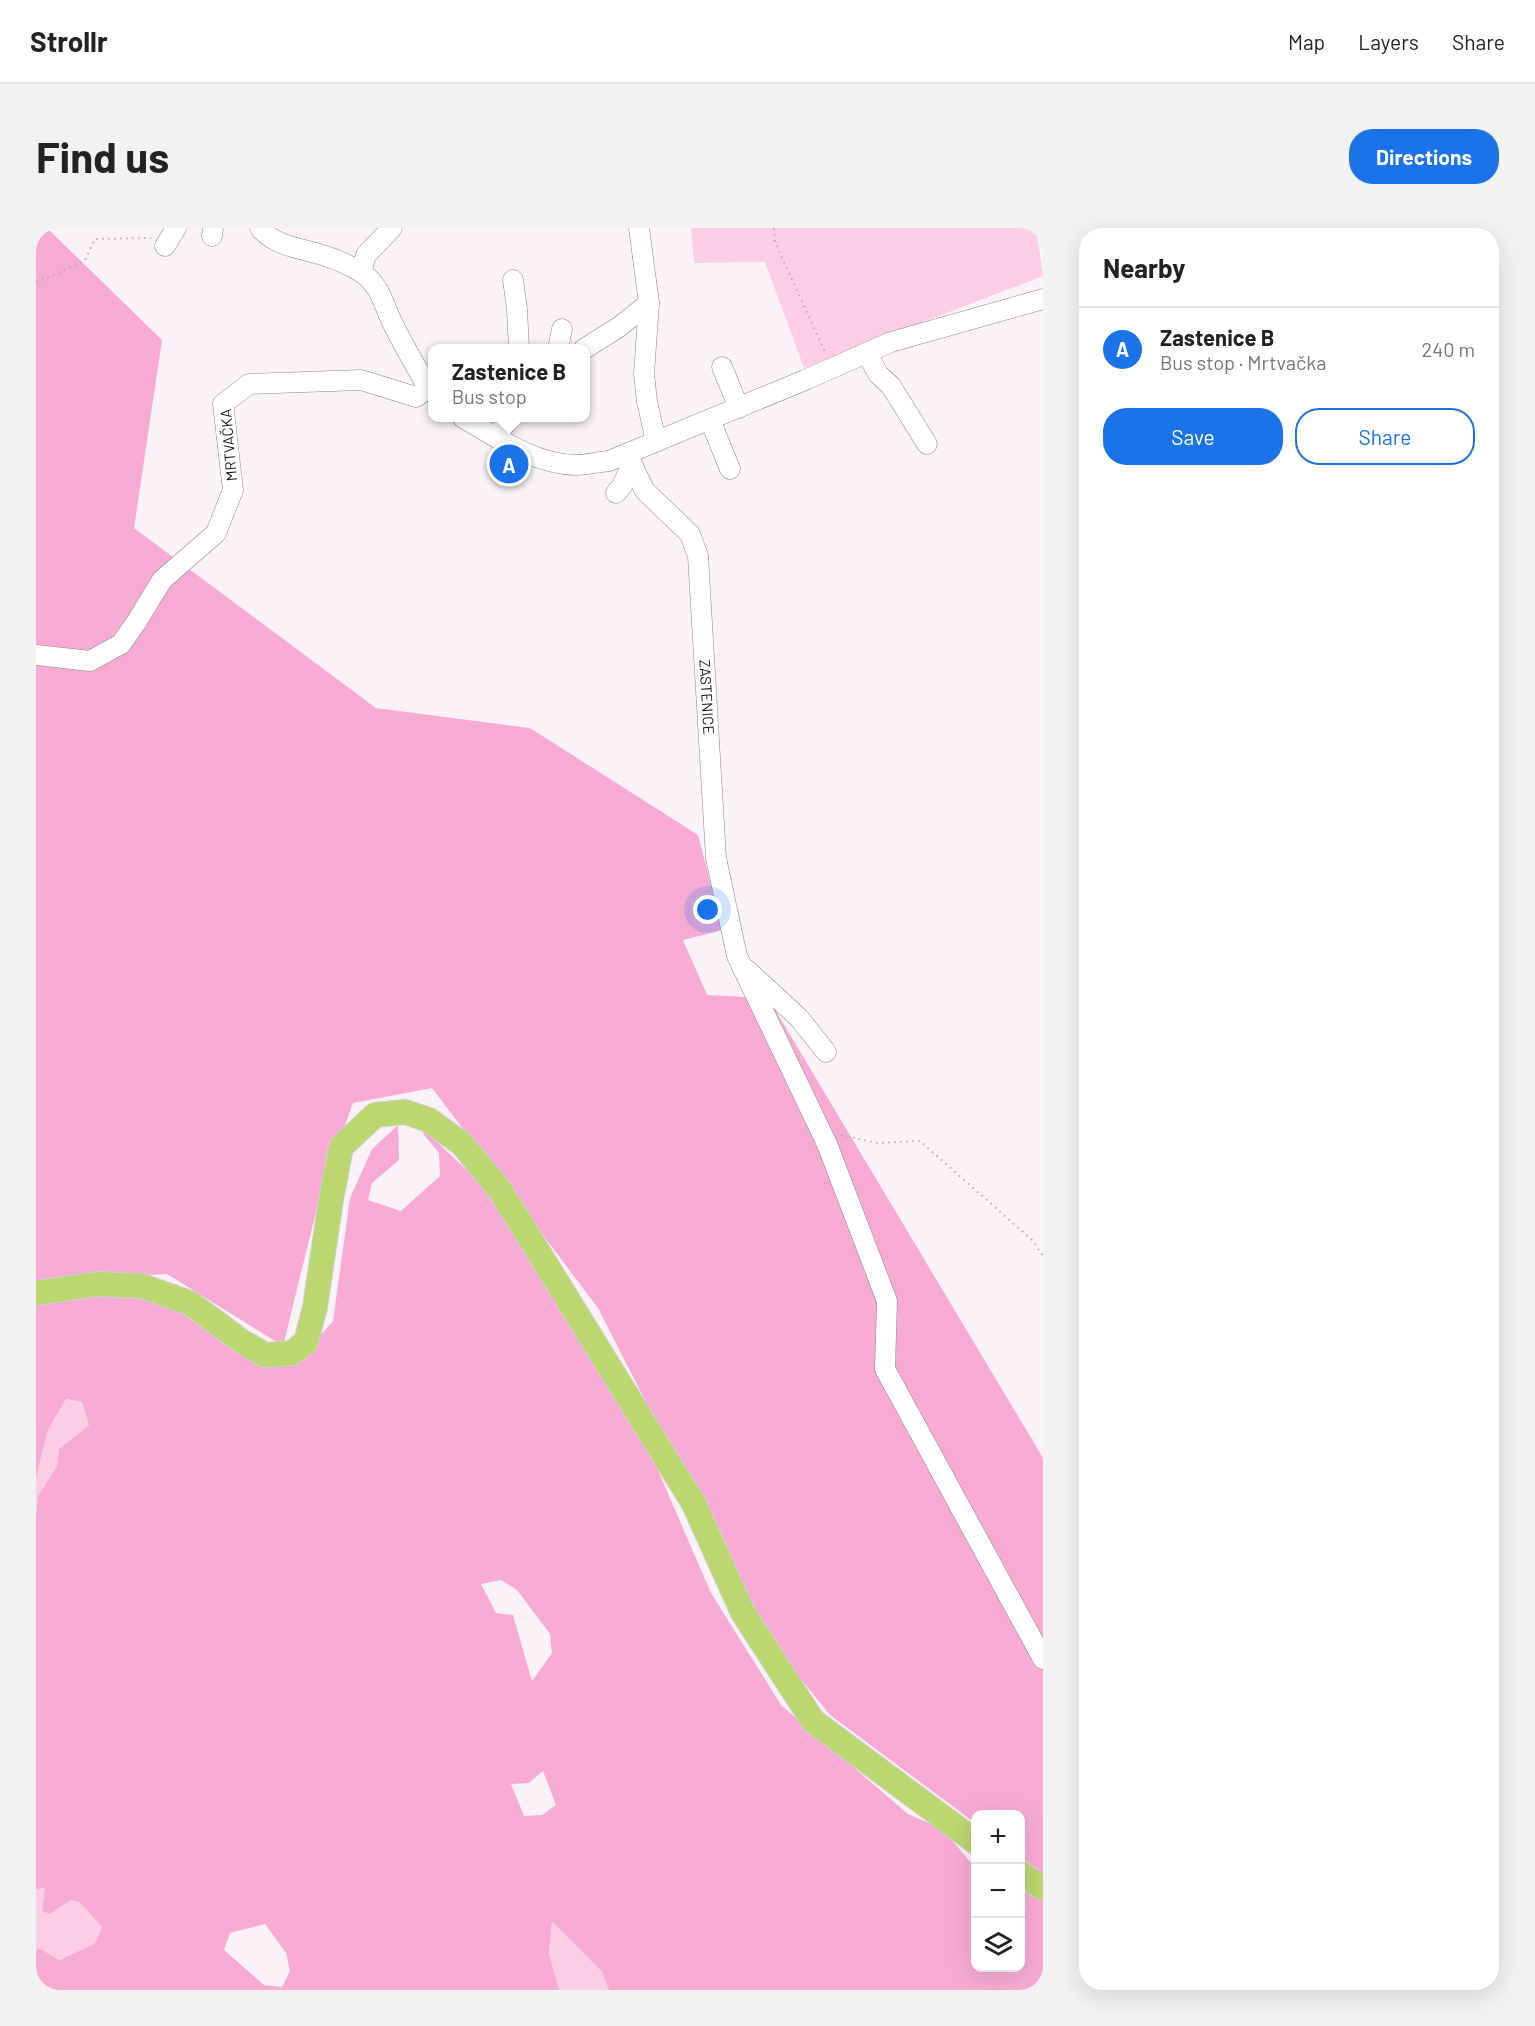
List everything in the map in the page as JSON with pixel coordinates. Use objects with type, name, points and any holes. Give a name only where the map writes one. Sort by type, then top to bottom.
[{"type":"main road","points":[[36,1293],[97,1284],[142,1286],[190,1303],[241,1341],[265,1355],[292,1353],[306,1342],[315,1307],[330,1200],[341,1147],[375,1115],[405,1112],[429,1120],[462,1144],[500,1190],[694,1504],[743,1613],[813,1720],[971,1839]]},
{"type":"main road","points":[[1025,1876],[1043,1888]]},
{"type":"street","points":[[260,228],[268,238],[300,250],[332,258],[361,272],[372,281],[383,296],[392,322],[428,386]]},
{"type":"street","points":[[361,272],[366,255],[392,228]]},
{"type":"street","points":[[639,228],[649,303],[644,374],[656,442]]},
{"type":"street","points":[[513,280],[518,309],[519,344]]},
{"type":"street","points":[[471,422],[516,450],[545,461],[576,465],[630,459],[656,442],[891,342],[1043,299]]},
{"type":"street","points":[[590,344],[619,327],[649,303]]},
{"type":"street","points":[[559,344],[562,329]]},
{"type":"street","points":[[867,352],[878,374],[891,386],[927,444]]},
{"type":"street","points":[[722,367],[740,408]]},
{"type":"street","name":"MRTVAČKA","points":[[36,655],[90,661],[121,644],[138,621],[162,580],[216,533],[233,490],[223,404],[249,384],[361,380],[416,397],[428,391]]},
{"type":"street","points":[[710,420],[730,469]]},
{"type":"street","points":[[495,436],[506,422]]},
{"type":"street","points":[[616,493],[622,486],[630,459]]},
{"type":"street","name":"ZASTENICE","points":[[630,459],[645,490],[690,534],[698,556],[716,858],[737,956],[820,1130],[887,1301],[885,1369],[1043,1659]]},
{"type":"street","points":[[740,964],[799,1018],[826,1052]]},
{"type":"path","points":[[774,228],[775,242],[832,368]]},
{"type":"path","points":[[36,280],[46,279],[85,260],[95,239],[166,237]]},
{"type":"path","points":[[820,1130],[877,1143],[920,1141],[1032,1240],[1043,1256]]},
{"type":"shaded area","points":[[36,228],[47,228],[162,340],[134,528],[376,708],[530,728],[698,835],[723,930],[683,940],[707,995],[768,998],[1043,1458],[1043,1874],[1025,1860],[1025,1810],[971,1810],[971,1820],[830,1715],[764,1634],[598,1308],[432,1088],[353,1103],[320,1196],[283,1346],[167,1274],[36,1280]]},
{"type":"shaded area","points":[[691,228],[1036,228],[1043,276],[804,368],[765,262],[694,263]]},
{"type":"shaded area","points":[[416,1122],[511,1212],[622,1387],[711,1593],[781,1705],[908,1814],[943,1829],[971,1863],[971,1972],[1025,1972],[1025,1888],[1043,1897],[1043,1990],[609,1990],[602,1972],[552,1921],[549,1954],[559,1990],[36,1990],[36,1952],[38,1948],[60,1960],[95,1943],[102,1927],[79,1902],[71,1900],[50,1914],[42,1911],[45,1888],[36,1889],[36,1514],[38,1496],[57,1466],[59,1449],[89,1425],[82,1402],[66,1399],[48,1430],[36,1477],[36,1302],[111,1292],[185,1307],[297,1362],[333,1321],[350,1198],[372,1149],[398,1125],[399,1160],[372,1183],[368,1200],[401,1211],[440,1176],[439,1153]],"holes":[[[501,1580],[517,1590],[550,1634],[552,1653],[532,1681],[513,1615],[496,1613],[481,1584]],[[543,1771],[556,1805],[542,1815],[524,1816],[511,1784],[529,1783]],[[265,1924],[286,1953],[290,1971],[282,1987],[264,1985],[224,1950],[230,1933]]]},
{"type":"shaded area","points":[[66,1399],[82,1402],[89,1425],[59,1449],[57,1466],[38,1496],[36,1514],[36,1477],[48,1430]]},
{"type":"shaded area","points":[[46,1888],[50,1914],[71,1900],[79,1902],[102,1927],[95,1943],[60,1960],[39,1949],[36,1952],[36,1889]]},
{"type":"shaded area","points":[[552,1920],[602,1972],[609,1990],[559,1990],[556,1987],[549,1954]]},
{"type":"place","name":"Zastenice B","points":[[509,464]]}]
